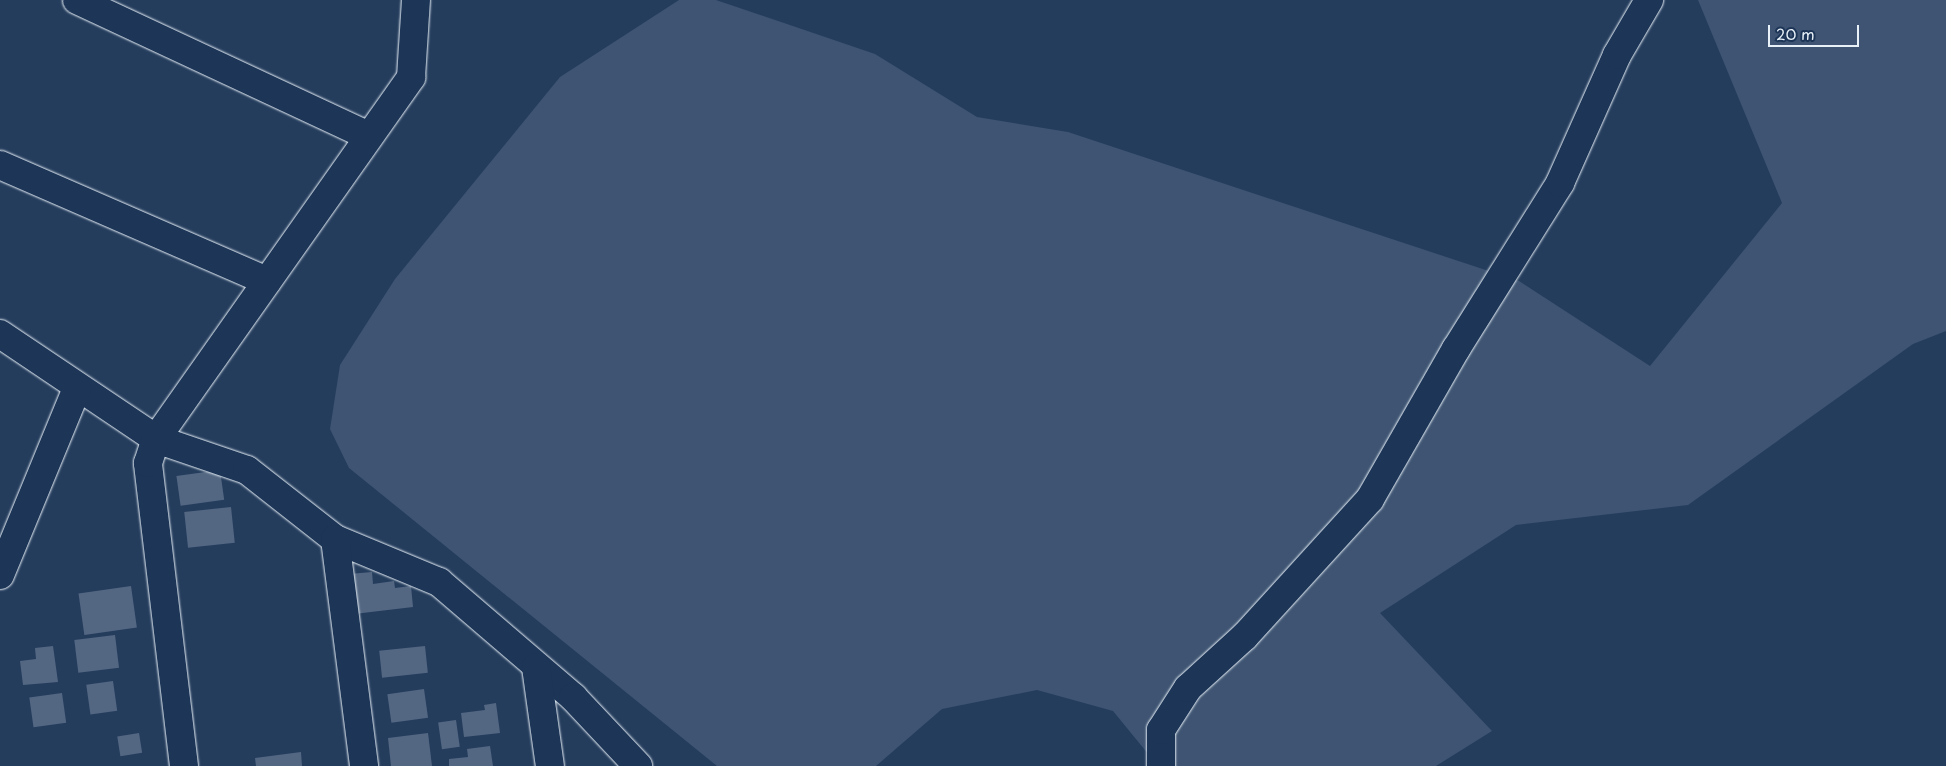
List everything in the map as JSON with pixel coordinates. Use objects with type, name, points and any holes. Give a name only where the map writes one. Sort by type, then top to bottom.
[{"type":"street","points":[[77,0],[369,136]]},
{"type":"street","points":[[184,766],[148,463],[156,440],[411,77],[416,0]]},
{"type":"street","points":[[1162,766],[1161,730],[1188,688],[1245,636],[1370,499],[1456,349],[1560,183],[1617,55],[1650,0]]},
{"type":"street","points":[[0,165],[267,282]]},
{"type":"street","points":[[0,334],[156,440],[247,470],[335,539],[439,582],[573,697],[612,743],[638,766]]},
{"type":"street","points":[[0,575],[77,388]]},
{"type":"street","points":[[335,539],[364,766]]},
{"type":"street","points":[[536,667],[550,766]]},
{"type":"shaded area","points":[[679,0],[716,0],[875,54],[977,117],[1068,132],[1519,281],[1650,366],[1782,203],[1698,0],[1946,0],[1946,331],[1913,344],[1688,505],[1516,525],[1380,613],[1492,731],[1436,766],[1158,766],[1113,711],[1037,690],[942,709],[876,766],[717,766],[349,468],[330,429],[340,365],[395,279],[560,77]]},
{"type":"building","points":[[220,470],[224,500],[181,506],[176,476]]},
{"type":"building","points":[[231,507],[235,543],[188,548],[184,512]]},
{"type":"building","points":[[372,572],[373,584],[394,581],[395,588],[411,586],[413,607],[354,614],[349,574]]},
{"type":"building","points":[[131,586],[137,628],[84,635],[79,593]]},
{"type":"building","points":[[115,635],[119,668],[78,673],[74,640]]},
{"type":"building","points":[[53,646],[58,682],[23,685],[20,661],[36,659],[35,648]]},
{"type":"building","points":[[425,646],[428,673],[382,678],[379,651]]},
{"type":"building","points":[[113,681],[117,711],[90,714],[86,685]]},
{"type":"building","points":[[424,689],[428,718],[391,723],[387,694]]},
{"type":"building","points":[[62,693],[66,723],[33,727],[29,698]]},
{"type":"building","points":[[496,703],[500,733],[464,737],[461,713],[485,710],[484,705]]},
{"type":"building","points":[[456,720],[460,747],[442,749],[438,723]]},
{"type":"building","points":[[139,733],[142,753],[120,756],[117,736]]},
{"type":"building","points":[[428,733],[432,766],[391,766],[388,738]]},
{"type":"building","points":[[490,746],[493,766],[449,766],[449,759],[468,757],[467,749]]},
{"type":"building","points":[[301,752],[302,766],[256,766],[255,758]]}]
